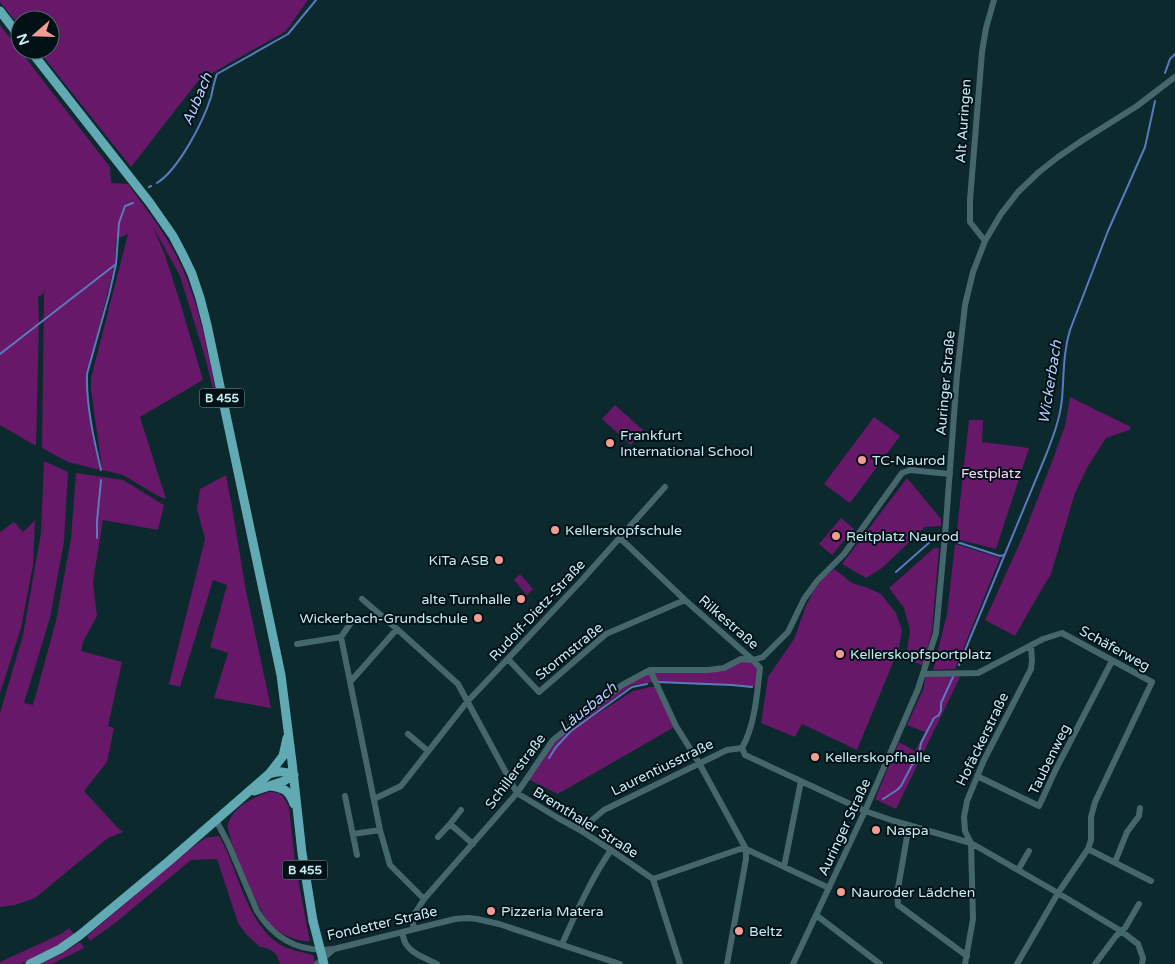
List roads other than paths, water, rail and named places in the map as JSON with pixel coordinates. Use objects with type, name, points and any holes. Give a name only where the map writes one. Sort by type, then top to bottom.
[{"type":"main road","points":[[0,11],[10,24]]},
{"type":"main road","name":"B 455","points":[[38,60],[163,220],[184,255],[200,298],[275,642],[288,728],[306,878],[313,921],[324,964]]},
{"type":"main road","points":[[30,964],[60,949],[80,935],[269,774],[282,756],[288,728]]},
{"type":"main road","points":[[269,774],[285,772],[294,775]]},
{"type":"main road","points":[[244,796],[294,775]]},
{"type":"main road","points":[[267,786],[282,788],[287,791],[293,800],[298,818]]},
{"type":"street","name":"Alt Auringen","points":[[985,241],[970,222],[970,200],[982,52],[994,0]]},
{"type":"street","name":"Auringer Straße","points":[[793,964],[865,811],[918,689],[936,633],[964,305],[973,272],[985,241],[1001,214],[1018,192],[1039,172],[1058,157],[1136,106],[1175,76]]},
{"type":"street","name":"Schillerstraße","points":[[414,929],[412,918],[424,899],[517,793],[552,740],[622,685],[650,670],[708,670],[724,668],[741,659],[754,660],[763,657],[788,632],[808,593],[817,581],[844,554],[902,473],[910,470],[950,474]]},
{"type":"street","name":"Rudolf-Dietz-Straße","points":[[374,800],[401,786],[467,702],[665,487]]},
{"type":"street","name":"Rilkestraße","points":[[620,538],[685,600],[754,660],[760,668],[756,706],[746,741],[742,748]]},
{"type":"street","name":"Bremthaler Straße","points":[[362,600],[458,684],[517,793],[580,830],[653,879]]},
{"type":"street","name":"Stormstraße","points":[[508,659],[538,692],[606,634],[685,600]]},
{"type":"street","points":[[297,644],[341,637],[350,624]]},
{"type":"street","points":[[351,681],[397,629]]},
{"type":"street","name":"Schäferweg","points":[[924,674],[978,673],[1044,639],[1062,633],[1152,682],[1094,802],[1091,817],[1091,840],[1088,849],[1058,893],[1017,964]]},
{"type":"street","points":[[341,637],[380,830],[390,865],[424,899]]},
{"type":"street","name":"Hofäckerstraße","points":[[965,964],[973,919],[971,843],[965,831],[964,817],[967,801],[984,760],[1031,669],[1031,646]]},
{"type":"street","name":"Taubenweg","points":[[977,776],[1039,806],[1112,661]]},
{"type":"street","points":[[650,670],[676,726],[699,763],[746,849],[746,859],[727,964]]},
{"type":"street","points":[[408,734],[428,751]]},
{"type":"street","points":[[742,748],[745,756],[865,811],[971,843],[1121,931],[1138,944],[1143,958],[1142,964]]},
{"type":"street","name":"Laurentiusstraße","points":[[580,830],[604,810],[727,750],[742,748]]},
{"type":"street","points":[[784,867],[801,781]]},
{"type":"street","points":[[345,796],[357,855]]},
{"type":"street","points":[[1115,862],[1127,832],[1139,816],[1140,808]]},
{"type":"street","points":[[438,837],[461,810]]},
{"type":"street","name":"Fondetter Straße","points":[[216,820],[257,911],[268,928],[285,940],[304,948],[314,950],[334,949],[455,919],[468,918],[499,924],[620,964]]},
{"type":"street","points":[[450,824],[473,844]]},
{"type":"street","points":[[909,825],[897,894],[898,905],[967,956]]},
{"type":"street","points":[[353,834],[380,830]]},
{"type":"street","points":[[680,964],[653,879],[746,849],[829,888]]},
{"type":"street","points":[[1088,849],[1151,881]]},
{"type":"street","points":[[562,944],[597,870],[611,850]]},
{"type":"street","points":[[1018,870],[1029,851]]},
{"type":"street","points":[[1095,964],[1116,936],[1125,928],[1139,904]]},
{"type":"street","points":[[816,915],[880,964]]},
{"type":"street","points":[[402,932],[410,949],[437,964]]},
{"type":"street","points":[[317,964],[334,949]]},
{"type":"waterway","name":"Aubach","points":[[157,183],[174,167],[196,132],[211,97],[217,74],[288,34],[316,0]]},
{"type":"waterway","name":"Wickerbach","points":[[1165,73],[1170,59],[1175,54]]},
{"type":"waterway","name":"Wickerbach","points":[[959,665],[1054,435],[1061,406],[1065,356],[1070,330],[1108,231],[1145,147],[1155,101]]},
{"type":"waterway","name":"Aubach","points":[[0,354],[116,264],[119,223],[125,206],[133,203]]},
{"type":"waterway","name":"Aubach","points":[[101,470],[89,410],[87,374],[116,264]]},
{"type":"waterway","name":"Aubach","points":[[97,538],[101,480]]},
{"type":"waterway","name":"Läusbach","points":[[896,572],[931,541],[939,538]]},
{"type":"waterway","name":"Läusbach","points":[[954,541],[1000,556],[1004,555]]},
{"type":"waterway","name":"Wickerbach","points":[[883,799],[901,786],[912,765],[918,759],[921,743],[934,718],[939,715],[941,703],[953,677]]},
{"type":"waterway","name":"Läusbach","points":[[657,682],[752,687]]},
{"type":"waterway","name":"Läusbach","points":[[549,758],[556,747],[571,731],[632,687],[647,684]]},
{"type":"place","name":"Frankfurt International School","points":[[610,443]]},
{"type":"place","name":"TC-Naurod","points":[[862,460]]},
{"type":"place","name":"Kellerskopfschule","points":[[555,530]]},
{"type":"place","name":"Reitplatz Naurod","points":[[836,536]]},
{"type":"place","name":"KiTa ASB","points":[[499,560]]},
{"type":"place","name":"alte Turnhalle","points":[[521,599]]},
{"type":"place","name":"Wickerbach-Grundschule","points":[[478,618]]},
{"type":"place","name":"Kellerskopfsportplatz","points":[[840,654]]},
{"type":"place","name":"Kellerskopfhalle","points":[[815,757]]},
{"type":"place","name":"Naspa","points":[[876,830]]},
{"type":"place","name":"Nauroder Lädchen","points":[[841,892]]},
{"type":"place","name":"Pizzeria Matera","points":[[491,911]]},
{"type":"place","name":"Beltz","points":[[739,931]]},
{"type":"park label","name":"Festplatz","points":[[991,473]]}]
